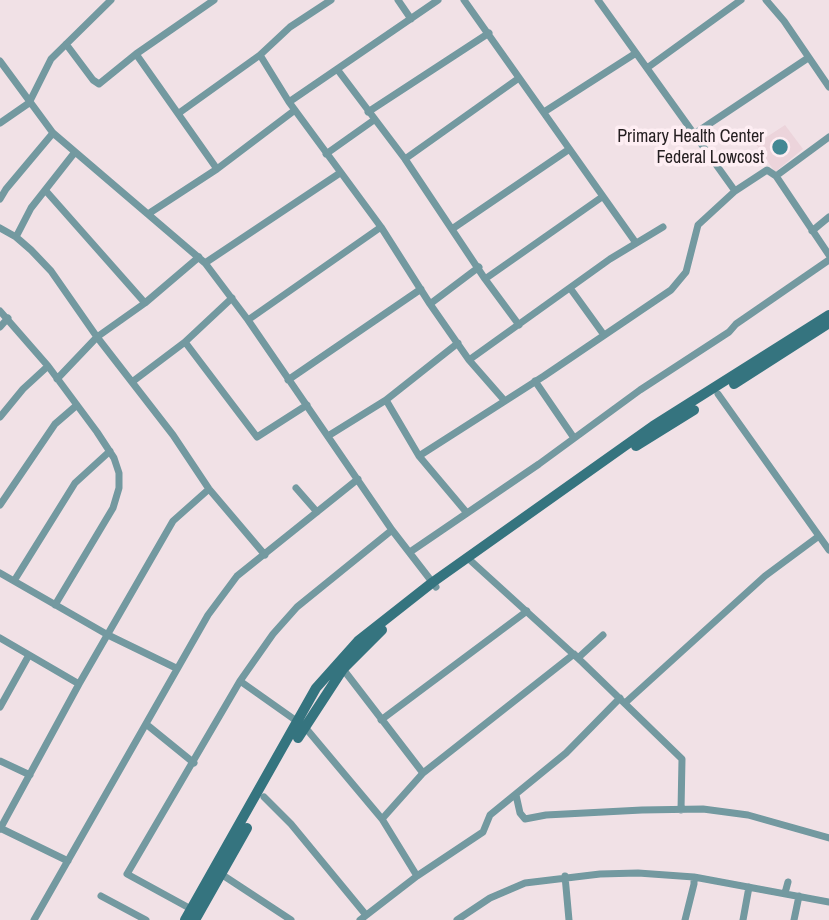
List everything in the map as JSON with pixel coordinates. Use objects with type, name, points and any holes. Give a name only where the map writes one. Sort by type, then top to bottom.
[{"type":"street","points":[[0,123],[29,103],[51,59],[111,0]]},
{"type":"street","points":[[66,44],[99,84],[136,54],[214,0]]},
{"type":"street","points":[[179,113],[260,55],[290,27],[331,0]]},
{"type":"street","points":[[398,0],[411,19]]},
{"type":"street","points":[[289,102],[438,0]]},
{"type":"street","points":[[477,0],[467,3],[636,243]]},
{"type":"street","points":[[647,68],[741,0]]},
{"type":"street","points":[[766,0],[784,21],[829,87]]},
{"type":"street","points":[[600,1],[735,191]]},
{"type":"street","points":[[368,112],[489,33]]},
{"type":"street","points":[[544,112],[636,53]]},
{"type":"street","points":[[136,54],[217,169]]},
{"type":"street","points":[[260,55],[289,102],[381,227],[469,360],[504,400]]},
{"type":"street","points":[[694,134],[808,58]]},
{"type":"street","points":[[0,61],[53,133],[202,260],[248,320],[392,530],[434,584]]},
{"type":"street","points":[[337,69],[405,159],[519,325]]},
{"type":"street","points":[[405,159],[519,78]]},
{"type":"street","points":[[148,214],[217,169],[295,110]]},
{"type":"street","points":[[326,154],[374,120]]},
{"type":"street","points":[[0,199],[53,133]]},
{"type":"street","points":[[776,176],[829,137]]},
{"type":"street","points":[[452,229],[568,150]]},
{"type":"street","points":[[16,237],[31,208],[75,152]]},
{"type":"street","points":[[410,552],[640,390],[729,332],[736,324],[829,257],[776,176],[766,170],[735,191],[698,225],[686,272],[671,290],[419,456]]},
{"type":"street","points":[[57,379],[97,337],[202,260],[340,173]]},
{"type":"street","points":[[46,191],[145,303]]},
{"type":"street","points":[[485,279],[602,197]]},
{"type":"street","points":[[812,231],[829,217]]},
{"type":"street","points":[[248,320],[381,227]]},
{"type":"street","points":[[469,360],[570,288],[663,227]]},
{"type":"street","points":[[0,229],[16,237],[51,271],[97,337],[173,435],[209,489],[265,555]]},
{"type":"street","points":[[430,304],[479,267]]},
{"type":"street","points":[[570,288],[604,335]]},
{"type":"street","points":[[288,380],[421,289]]},
{"type":"street","points":[[132,382],[185,342],[232,298]]},
{"type":"street","points":[[0,311],[48,366],[77,405],[110,451],[119,473],[119,488],[113,508],[55,605]]},
{"type":"street","points":[[185,920],[193,914],[221,874],[264,797],[316,688],[358,641],[653,426],[829,315]]},
{"type":"street","points":[[0,327],[8,318]]},
{"type":"street","points":[[193,914],[301,724],[343,669],[377,634],[434,584],[623,455],[829,323]]},
{"type":"street","points":[[185,342],[257,437],[307,405]]},
{"type":"street","points":[[328,436],[386,400],[458,343]]},
{"type":"street","points":[[0,417],[23,389],[48,366]]},
{"type":"street","points":[[535,381],[574,438]]},
{"type":"street","points":[[719,394],[829,550]]},
{"type":"street","points":[[386,400],[419,456],[467,513]]},
{"type":"street","points":[[0,505],[55,424],[77,405]]},
{"type":"street","points":[[14,581],[75,482],[110,451]]},
{"type":"street","points":[[34,920],[208,615],[237,576],[358,479]]},
{"type":"street","points":[[296,488],[317,512]]},
{"type":"street","points":[[68,861],[0,828],[173,521],[209,489]]},
{"type":"street","points":[[193,914],[127,874],[240,681],[273,634],[297,607],[392,530]]},
{"type":"street","points":[[264,797],[291,824],[363,918],[416,876],[483,832],[490,815],[566,753],[622,700],[765,576],[819,536]]},
{"type":"street","points":[[471,561],[574,654],[682,759],[681,810]]},
{"type":"street","points":[[0,573],[108,635],[176,668]]},
{"type":"street","points":[[382,720],[527,611]]},
{"type":"street","points":[[574,654],[579,657],[603,635]]},
{"type":"street","points":[[0,638],[79,684]]},
{"type":"street","points":[[382,819],[423,773],[574,654]]},
{"type":"street","points":[[0,707],[29,655]]},
{"type":"street","points":[[343,669],[423,773]]},
{"type":"street","points":[[240,681],[301,724],[382,819],[416,876]]},
{"type":"street","points":[[146,724],[194,763]]},
{"type":"street","points":[[0,761],[30,775]]},
{"type":"street","points":[[516,796],[520,813],[525,819],[703,809],[748,815],[829,838]]},
{"type":"street","points":[[457,920],[490,898],[525,883],[565,876],[638,873],[694,877],[829,902]]},
{"type":"street","points":[[221,874],[291,920]]},
{"type":"street","points":[[565,876],[569,920]]},
{"type":"street","points":[[685,920],[694,877]]},
{"type":"street","points":[[785,893],[788,881]]},
{"type":"street","points":[[743,920],[749,887]]},
{"type":"street","points":[[101,896],[146,920]]},
{"type":"street","points":[[794,920],[799,896]]},
{"type":"shaded area","name":"Primary Health Center Federal Lowcost","points":[[785,125],[803,149],[775,172],[756,144]]},
{"type":"place","name":"Primary Health Center Federal Lowcost","points":[[780,147]]}]
